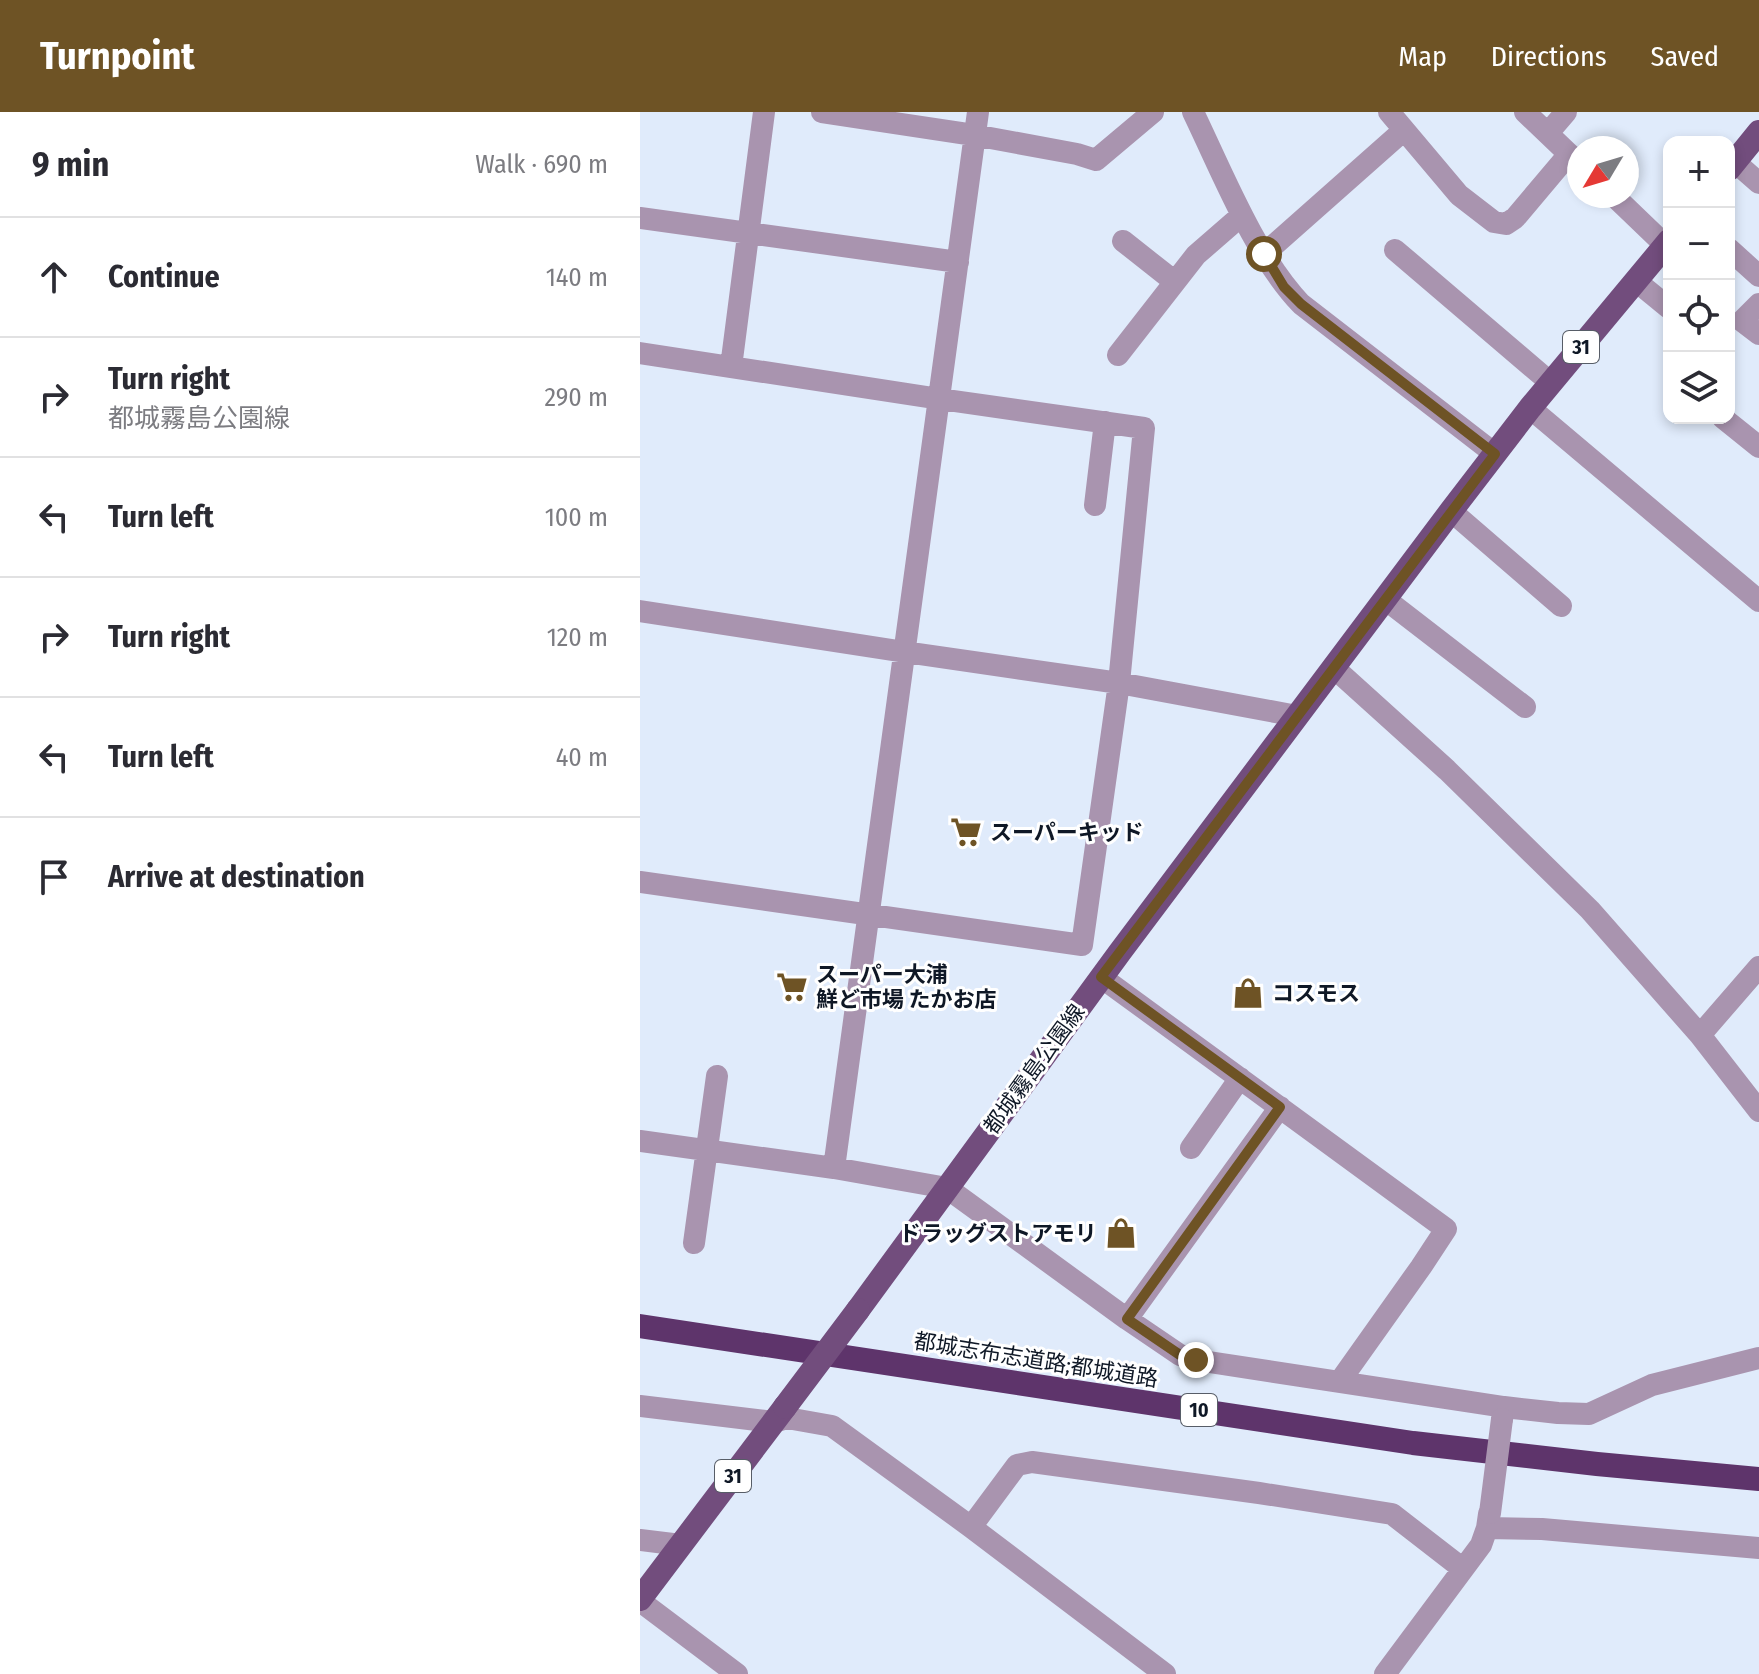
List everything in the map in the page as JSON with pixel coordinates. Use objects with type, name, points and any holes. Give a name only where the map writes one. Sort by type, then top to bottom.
[{"type":"highway","name":"都城志布志道路;都城道路","points":[[640,1326],[1413,1443],[1759,1479]]},
{"type":"main road","points":[[1735,161],[1759,132]]},
{"type":"main road","name":"都城霧島公園線","points":[[640,1600],[1451,511],[1530,408],[1663,248]]},
{"type":"street","points":[[731,367],[764,112]]},
{"type":"street","points":[[822,112],[926,120],[974,135],[1096,160],[1153,112]]},
{"type":"street","points":[[834,1168],[978,112]]},
{"type":"street","points":[[1193,112],[1242,215],[1284,287],[1301,304],[1495,454]]},
{"type":"street","points":[[1389,112],[1459,195],[1494,222],[1506,224],[1515,218],[1567,165]]},
{"type":"street","points":[[1525,112],[1567,151]]},
{"type":"street","points":[[1548,133],[1566,112]]},
{"type":"street","points":[[1264,254],[1404,130]]},
{"type":"street","points":[[1735,167],[1759,183]]},
{"type":"street","points":[[1628,208],[1663,239]]},
{"type":"street","points":[[1118,355],[1196,255],[1242,215]]},
{"type":"street","points":[[640,218],[958,262]]},
{"type":"street","points":[[1123,241],[1175,282]]},
{"type":"street","points":[[1395,250],[1551,383]]},
{"type":"street","points":[[1735,254],[1759,276]]},
{"type":"street","points":[[1636,281],[1663,303]]},
{"type":"street","points":[[1759,304],[1742,321],[1759,334]]},
{"type":"street","points":[[640,353],[1144,428],[1119,683],[1082,945]]},
{"type":"street","points":[[1530,408],[1759,601]]},
{"type":"street","points":[[1095,505],[1105,422]]},
{"type":"street","points":[[1730,424],[1759,447]]},
{"type":"street","points":[[1451,511],[1561,606]]},
{"type":"street","points":[[1385,599],[1525,707]]},
{"type":"street","points":[[640,611],[1119,683],[1297,716]]},
{"type":"street","points":[[1333,667],[1447,770],[1590,910],[1700,1035],[1759,1111]]},
{"type":"street","points":[[640,882],[1120,952]]},
{"type":"street","points":[[1700,1035],[1759,967]]},
{"type":"street","points":[[1101,977],[1446,1229],[1340,1381]]},
{"type":"street","points":[[694,1243],[717,1076]]},
{"type":"street","points":[[1191,1148],[1240,1078]]},
{"type":"street","points":[[1127,1319],[1280,1107]]},
{"type":"street","points":[[640,1141],[834,1168],[947,1188],[1127,1319],[1180,1355],[1188,1357],[1340,1381],[1503,1413],[1589,1414],[1652,1385],[1759,1358]]},
{"type":"street","points":[[640,1406],[779,1415],[832,1426],[1165,1674]]},
{"type":"street","points":[[1385,1674],[1481,1545],[1488,1520],[1503,1413]]},
{"type":"street","points":[[971,1527],[1017,1465],[1032,1462],[1392,1514],[1463,1569]]},
{"type":"street","points":[[1488,1520],[1542,1529],[1759,1548]]},
{"type":"street","points":[[640,1540],[681,1545]]},
{"type":"street","points":[[640,1600],[737,1674]]},
{"type":"place","name":"スーパーキッド","points":[[966,832]]},
{"type":"place","name":"スーパー大浦 鮮ど市場 たかお店","points":[[792,987]]},
{"type":"place","name":"コスモス","points":[[1248,993]]},
{"type":"place","name":"ドラッグストアモリ","points":[[1121,1233]]},
{"type":"route","points":[[1196,1360],[1180,1355],[1127,1319],[1280,1107],[1101,977],[1495,454],[1301,304],[1284,287],[1264,254]]}]
